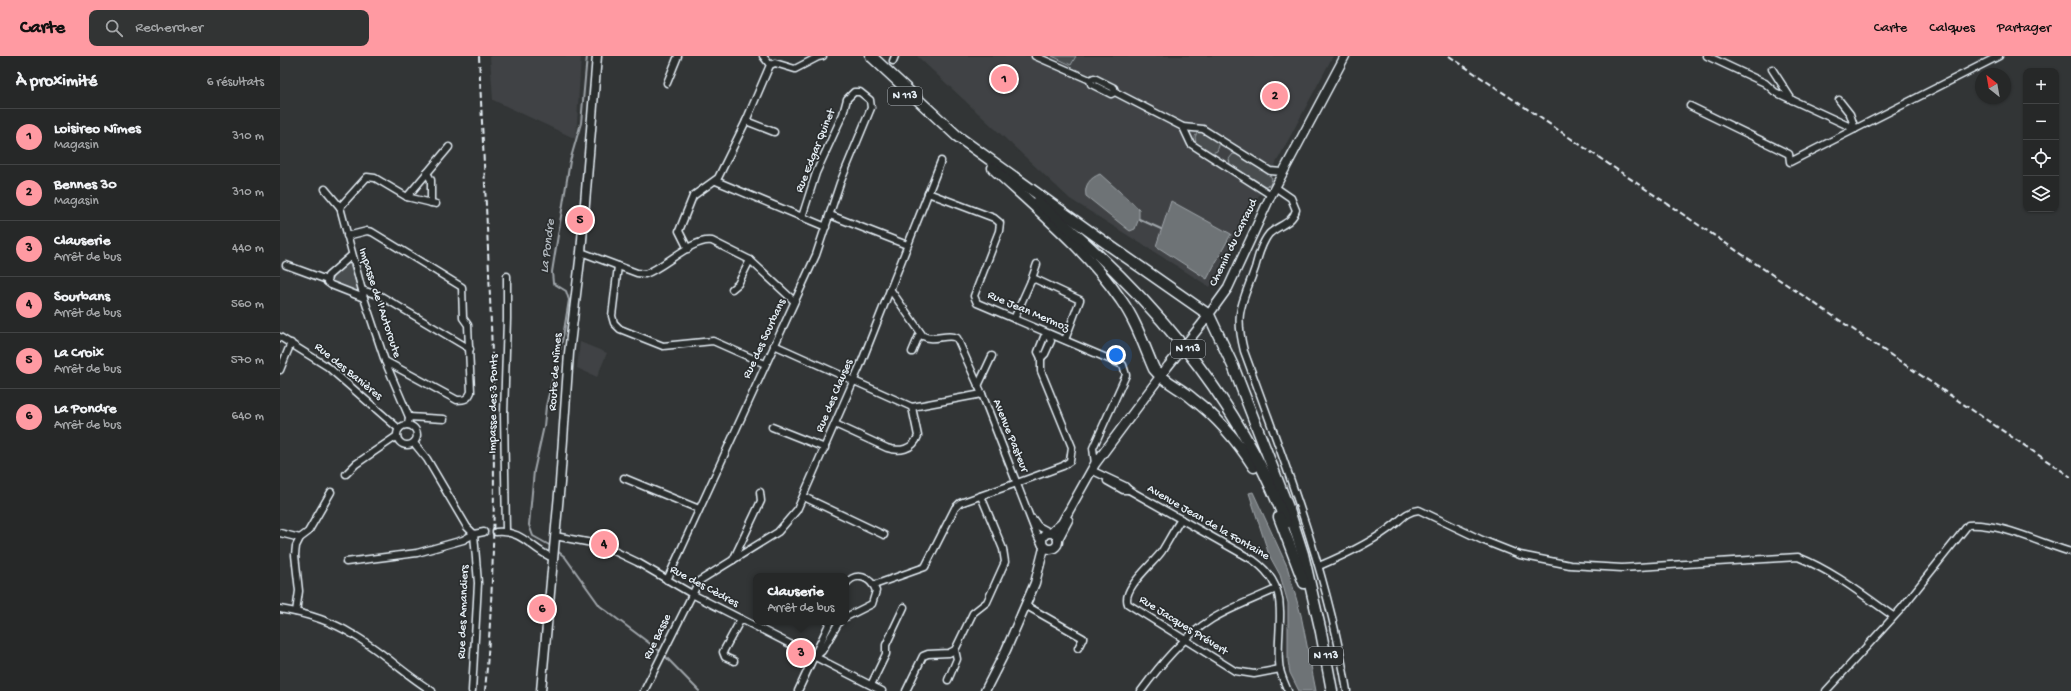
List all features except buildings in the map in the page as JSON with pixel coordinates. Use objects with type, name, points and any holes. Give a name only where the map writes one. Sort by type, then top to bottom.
[{"type":"main road","name":"N 113","points":[[863,56],[903,94],[937,122],[966,142],[1045,207],[1123,277],[1165,322],[1193,356],[1234,418],[1273,492],[1300,558],[1319,622],[1332,691]]},
{"type":"main road","name":"N 113","points":[[870,56],[951,131]]},
{"type":"main road","points":[[966,142],[1209,315],[1233,366],[1274,470],[1303,554],[1319,622]]},
{"type":"main road","points":[[966,142],[1053,224],[1103,274],[1128,312],[1154,370],[1208,411],[1224,427],[1258,472],[1280,518],[1319,622]]},
{"type":"street","name":"Route de Nîmes","points":[[541,691],[569,353],[581,252],[596,56]]},
{"type":"street","points":[[667,83],[678,56]]},
{"type":"street","points":[[763,56],[770,65]]},
{"type":"street","points":[[688,249],[679,231],[692,196],[716,181],[746,121],[770,65],[775,63],[795,69],[823,56]]},
{"type":"street","points":[[1035,56],[1090,80],[1091,84],[1111,94],[1115,92],[1184,127],[1203,129],[1270,171],[1282,172]]},
{"type":"street","name":"Chemin du Carraud","points":[[1035,583],[1044,537],[1062,522],[1093,467],[1160,376],[1209,315],[1228,288],[1282,172],[1345,56]]},
{"type":"street","points":[[1708,56],[1765,83],[1775,92],[1793,101],[1855,129]]},
{"type":"street","points":[[1690,106],[1789,154],[1790,162],[1999,56]]},
{"type":"street","points":[[1772,69],[1793,101]]},
{"type":"street","name":"Rue Edgar Quinet","points":[[802,217],[816,173],[843,114],[849,96],[854,92],[860,92],[865,94],[871,103]]},
{"type":"street","points":[[1839,100],[1850,114],[1855,129]]},
{"type":"street","name":"Rue des Sourbans","points":[[667,580],[813,260],[840,183],[861,133],[871,103]]},
{"type":"street","points":[[746,121],[774,132]]},
{"type":"street","points":[[1184,127],[1191,144],[1271,194]]},
{"type":"street","points":[[407,197],[449,147]]},
{"type":"street","name":"Rue des Clauses","points":[[692,594],[701,579],[778,532],[794,514],[804,497],[854,381],[941,161]]},
{"type":"street","points":[[340,207],[367,177],[376,178],[407,197],[434,204],[431,180],[427,173]]},
{"type":"street","points":[[716,181],[826,226]]},
{"type":"street","points":[[1275,187],[1291,198],[1296,210],[1292,218],[1271,233],[1262,245],[1241,303],[1239,330],[1244,351],[1297,496],[1319,566],[1338,641],[1347,691]]},
{"type":"street","name":"Impasse de l'Autoroute","points":[[325,189],[340,207],[346,236],[364,298],[386,361],[409,417],[408,425]]},
{"type":"street","name":"Rue Jean Mermoz","points":[[928,194],[998,221],[1000,229],[974,298],[977,303],[1049,335],[1065,340],[1120,363],[1126,370],[1124,380],[1094,448],[1093,467]]},
{"type":"street","points":[[830,215],[907,244]]},
{"type":"street","points":[[346,236],[367,231],[372,232],[462,286],[463,318],[468,325],[470,349],[471,392],[469,397],[464,400],[457,400],[386,361]]},
{"type":"street","points":[[581,252],[618,266],[645,274],[702,241],[712,241],[750,260],[794,301]]},
{"type":"street","points":[[327,280],[328,276],[352,255]]},
{"type":"street","points":[[732,289],[738,284],[750,260]]},
{"type":"street","points":[[1014,319],[1037,264]]},
{"type":"street","points":[[286,265],[327,280],[331,285],[364,298]]},
{"type":"street","points":[[618,266],[612,316],[616,326],[664,346],[709,341],[718,342],[765,364]]},
{"type":"street","name":"Impasse des 3 Ponts","points":[[506,276],[507,319],[504,414],[506,532]]},
{"type":"street","points":[[1031,281],[1035,279],[1080,300],[1065,340]]},
{"type":"street","points":[[890,289],[920,333],[930,339],[956,337],[982,394]]},
{"type":"street","points":[[362,290],[381,296],[470,349]]},
{"type":"street","points":[[912,352],[920,333]]},
{"type":"street","points":[[874,585],[925,567],[957,505],[1063,466],[1070,461],[1072,456],[1072,447],[1042,374],[1041,360],[1038,352],[1044,338],[1049,335]]},
{"type":"street","name":"Rue des Banières","points":[[280,337],[328,367],[398,433]]},
{"type":"street","points":[[280,370],[291,343]]},
{"type":"street","points":[[774,345],[912,406],[918,436],[915,442],[902,450],[894,450],[836,424]]},
{"type":"street","points":[[978,386],[992,356]]},
{"type":"street","name":"Avenue Pasteur","points":[[912,406],[982,394],[1038,539],[1043,546]]},
{"type":"street","points":[[409,417],[444,419]]},
{"type":"street","points":[[346,474],[364,458],[398,433],[403,426],[408,425],[416,431],[417,437],[414,443],[408,445],[402,444],[398,433]]},
{"type":"street","points":[[772,427],[825,448]]},
{"type":"street","points":[[414,443],[427,459],[467,527],[474,534]]},
{"type":"street","name":"Avenue Jean de la Fontaine","points":[[1093,467],[1125,486],[1129,490],[1263,567],[1272,577],[1280,610],[1280,669],[1288,691]]},
{"type":"street","points":[[624,478],[699,509]]},
{"type":"street","name":"Chemin du Carraud","points":[[985,691],[1003,657],[1035,583],[1054,548],[1083,485]]},
{"type":"street","points":[[296,612],[299,591],[295,551],[300,538],[308,532],[331,492]]},
{"type":"street","points":[[734,560],[761,501],[760,492]]},
{"type":"street","points":[[948,680],[957,660],[955,650],[973,612],[987,602],[1005,560],[1003,549],[981,496]]},
{"type":"street","points":[[804,497],[884,535]]},
{"type":"street","points":[[1319,566],[1364,544],[1386,531],[1408,512],[1419,510],[1482,540],[1520,555],[1570,565],[1622,568],[1798,556],[1840,578],[1893,616]]},
{"type":"street","name":"Avenue Pasteur","points":[[1029,513],[1038,526],[1051,531]]},
{"type":"street","name":"Rue Jacques Prévert","points":[[1181,520],[1161,552],[1136,580],[1126,602],[1132,608],[1185,641],[1239,672],[1254,674],[1280,669]]},
{"type":"street","points":[[1826,691],[1893,616],[1968,525],[1980,524],[1994,527],[2071,552]]},
{"type":"street","points":[[1051,531],[1056,533],[1058,539]]},
{"type":"street","points":[[346,562],[417,553],[463,540],[474,534],[484,532]]},
{"type":"street","points":[[496,532],[506,532],[519,536],[541,553],[552,558]]},
{"type":"street","points":[[280,533],[300,538]]},
{"type":"street","name":"Rue des Amandiers","points":[[472,691],[478,583],[474,534]]},
{"type":"street","name":"Rue des Cèdres","points":[[554,536],[592,543],[614,551],[692,594],[882,691]]},
{"type":"street","points":[[1043,546],[1051,550],[1054,548]]},
{"type":"street","points":[[849,581],[852,578],[866,578],[874,585],[875,598],[872,604],[867,608],[860,609],[849,615]]},
{"type":"street","points":[[1141,691],[1163,662],[1199,629],[1219,615],[1276,589]]},
{"type":"street","name":"Rue Basse","points":[[644,691],[692,594]]},
{"type":"street","points":[[1025,605],[1083,638],[1078,648]]},
{"type":"street","points":[[865,691],[870,685],[886,654],[886,645],[904,608]]},
{"type":"street","points":[[280,609],[296,612],[333,624],[353,634],[416,681],[432,691]]},
{"type":"street","points":[[734,661],[725,657],[723,652],[741,619]]},
{"type":"street","points":[[798,691],[828,625]]},
{"type":"street","points":[[815,657],[822,651],[837,625]]},
{"type":"street","points":[[906,691],[924,656],[928,654],[949,653],[955,650]]},
{"type":"shaded area","points":[[490,56],[581,56],[576,139],[493,100]]},
{"type":"shaded area","points":[[917,56],[1333,56],[1210,287],[1070,199]]},
{"type":"shaded area","points":[[1052,56],[1076,56],[1071,65]]},
{"type":"shaded area","points":[[1201,132],[1218,142],[1219,146],[1217,151],[1212,153],[1196,143],[1195,137],[1197,133]]},
{"type":"shaded area","points":[[1233,154],[1240,155],[1270,175],[1272,179],[1270,185],[1265,186],[1230,164],[1229,159]]},
{"type":"shaded area","points":[[1100,174],[1139,209],[1139,218],[1135,229],[1130,231],[1086,196],[1088,182]]},
{"type":"shaded area","points":[[1171,201],[1231,234],[1207,279],[1156,246]]},
{"type":"shaded area","points":[[347,264],[350,264],[358,289],[355,292],[331,282],[333,277]]},
{"type":"shaded area","points":[[580,342],[607,353],[597,377],[577,368]]},
{"type":"shaded area","points":[[1253,492],[1287,566],[1301,615],[1316,691],[1299,691],[1290,673],[1288,661],[1288,603],[1280,575],[1269,555],[1249,493]]},
{"type":"waterway","name":"La Pondre","points":[[551,546],[533,536],[529,525],[534,471],[544,426],[546,406],[563,337],[569,300],[566,291],[553,283],[552,272],[570,161],[581,123],[587,56]]},
{"type":"waterway","points":[[1139,219],[1161,229]]},
{"type":"waterway","name":"La Pondre","points":[[556,550],[565,557],[600,606],[661,652],[699,691]]},
{"type":"tunnel","points":[[484,532],[496,532]]},
{"type":"railway","points":[[479,56],[490,294],[494,453],[491,612],[485,691]]},
{"type":"railway","points":[[1449,56],[2071,477]]},
{"type":"place","name":"Loisireo Nîmes","points":[[1004,79]]},
{"type":"place","name":"Bennes 30","points":[[1275,96]]},
{"type":"place","name":"La Croix","points":[[580,220]]},
{"type":"place","name":"Sourbans","points":[[604,544]]},
{"type":"place","name":"La Pondre","points":[[542,609]]},
{"type":"place","name":"Clauserie","points":[[801,653]]}]
